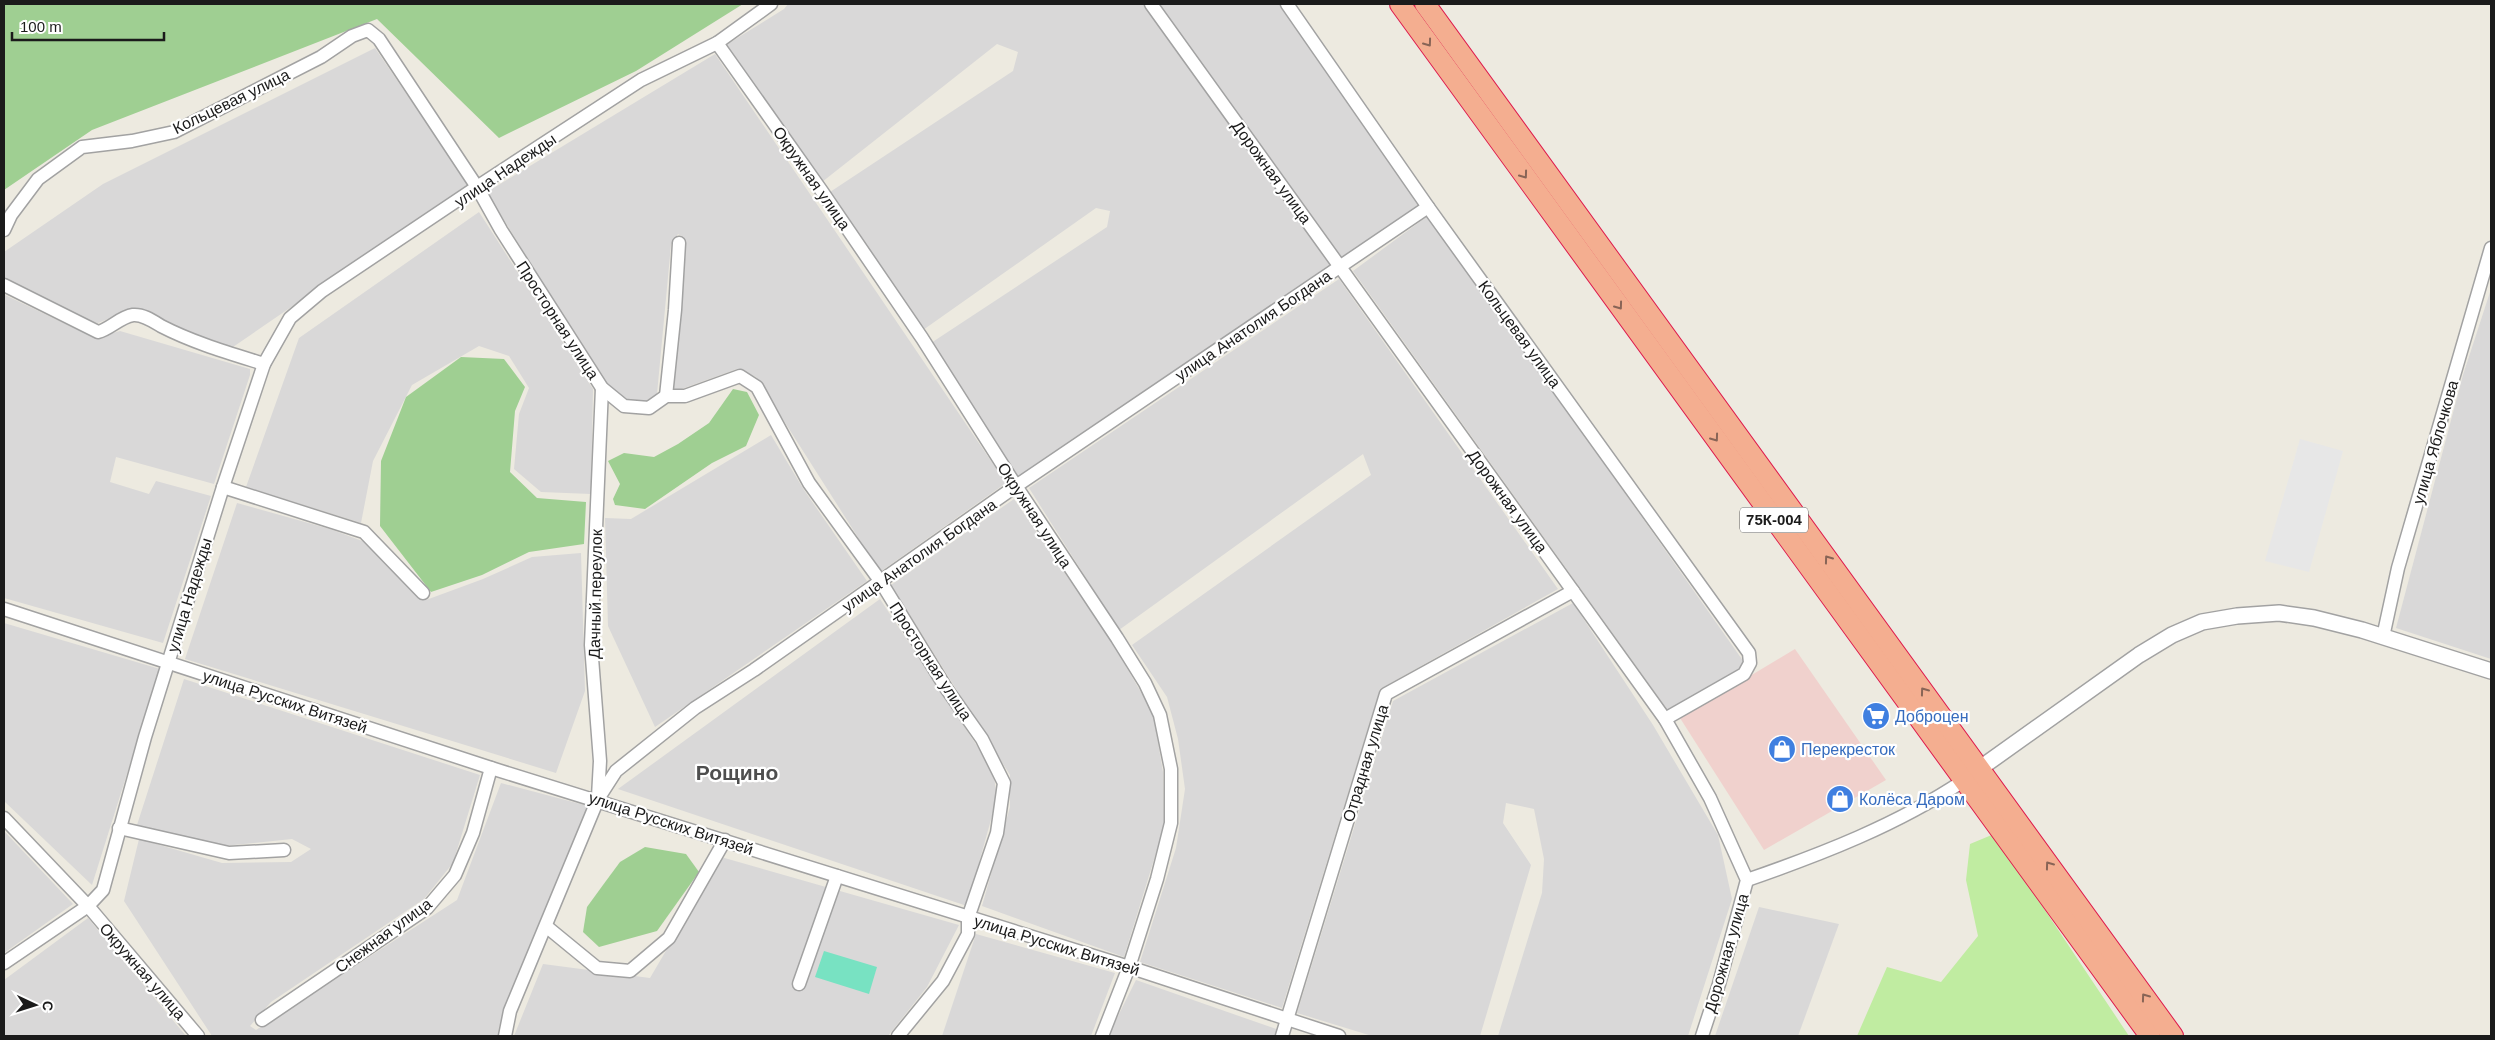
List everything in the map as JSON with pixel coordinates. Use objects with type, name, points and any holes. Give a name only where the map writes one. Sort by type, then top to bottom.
[{"type":"highway","name":"75К-004","points":[[1400,4],[2150,1036]]},
{"type":"highway","name":"75К-004","points":[[1424,4],[2173,1036]]},
{"type":"street","name":"улица Надежды","points":[[4,963],[88,906],[103,890],[118,828],[223,487],[264,364],[290,318],[322,291],[477,187],[642,80],[717,43],[771,4]]},
{"type":"street","name":"Дорожная улица","points":[[1151,4],[1665,719],[1710,798],[1747,880],[1719,984],[1702,1036]]},
{"type":"street","name":"Кольцевая улица","points":[[1287,4],[1428,207],[1749,653],[1750,663],[1744,674],[1665,719]]},
{"type":"street","name":"Кольцевая улица","points":[[4,230],[11,214],[38,179],[82,147],[132,141],[174,132],[321,57],[352,36],[368,30]]},
{"type":"street","name":"Просторная улица","points":[[368,30],[379,39],[477,187],[501,230],[602,388],[624,406],[649,408],[666,396],[685,396],[740,376],[757,387],[809,483],[881,582],[946,688],[982,740],[1004,783],[997,833],[968,918],[968,934],[943,981],[898,1036]]},
{"type":"street","name":"Окружная улица","points":[[717,43],[821,190],[916,330],[1016,486],[1117,638],[1145,683],[1160,714],[1171,769],[1171,823],[1157,879],[1129,967],[1102,1036]]},
{"type":"street","name":"улица Анатолия Богдана","points":[[598,800],[616,771],[695,708],[754,670],[1016,486],[1428,207]]},
{"type":"street","points":[[666,396],[675,310],[679,243]]},
{"type":"street","name":"улица Яблочкова","points":[[2383,637],[2398,568],[2491,248]]},
{"type":"street","points":[[4,285],[98,332],[108,329],[123,318],[133,315],[144,317],[204,345],[264,364]]},
{"type":"street","name":"Дачный переулок","points":[[598,800],[600,761],[592,645],[602,388]]},
{"type":"street","points":[[223,487],[364,532],[423,593]]},
{"type":"street","name":"Отрадная улица","points":[[1282,1036],[1386,694],[1573,591]]},
{"type":"street","name":"улица Русских Витязей","points":[[4,609],[491,768],[1129,967],[1286,1021],[1339,1036]]},
{"type":"street","points":[[1747,880],[1806,859],[1927,804],[2139,655],[2172,635],[2202,622],[2237,616],[2279,613],[2314,618],[2383,637],[2491,671]]},
{"type":"street","name":"Снежная улица","points":[[262,1020],[427,908],[455,875],[473,833],[491,768]]},
{"type":"street","points":[[505,1036],[510,1011],[547,927],[598,800]]},
{"type":"street","points":[[4,818],[88,906]]},
{"type":"street","points":[[118,828],[229,854],[284,850]]},
{"type":"street","points":[[547,927],[597,968],[630,971],[669,938],[725,840]]},
{"type":"street","points":[[799,984],[837,876]]},
{"type":"street","name":"Окружная улица","points":[[88,906],[198,1036]]},
{"type":"shaded area","points":[[788,4],[1146,4],[1331,265],[1017,479],[931,343],[1107,227],[1110,211],[1096,208],[923,330],[830,192],[1013,71],[1018,52],[997,44],[822,182],[726,45],[784,9]]},
{"type":"shaded area","points":[[1158,4],[1283,4],[1424,205],[1341,260]]},
{"type":"shaded area","points":[[375,48],[469,185],[233,347],[200,339],[133,309],[98,323],[81,319],[4,278],[4,252],[103,184]]},
{"type":"shaded area","points":[[715,54],[1006,483],[880,572],[756,377],[737,369],[673,392],[683,237],[678,234],[671,245],[657,394],[645,402],[624,401],[606,387],[487,192]]},
{"type":"shaded area","points":[[479,212],[593,389],[591,494],[541,492],[514,469],[519,414],[529,388],[509,356],[479,346],[412,385],[373,461],[361,523],[246,487],[299,338]]},
{"type":"shaded area","points":[[1429,215],[1746,665],[1669,712],[1353,271]]},
{"type":"shaded area","points":[[1339,279],[1558,589],[1380,689],[1282,1008],[1140,962],[1176,848],[1185,789],[1178,739],[1167,697],[1132,645],[1371,475],[1363,454],[1119,630],[1029,488]]},
{"type":"shaded area","points":[[2491,289],[2491,659],[2396,628],[2463,375]]},
{"type":"shaded area","points":[[5,295],[95,338],[120,331],[250,369],[250,375],[214,484],[116,457],[110,482],[149,494],[156,481],[211,496],[163,643],[4,598]]},
{"type":"shaded area","points":[[771,435],[804,490],[867,581],[655,727],[608,626],[605,518],[631,519]]},
{"type":"shaded area","points":[[2300,439],[2343,451],[2309,572],[2265,561]]},
{"type":"shaded area","points":[[1014,499],[1110,639],[1153,713],[1163,772],[1164,827],[1124,957],[982,906],[1010,807],[1010,775],[891,585]]},
{"type":"shaded area","points":[[237,503],[330,529],[365,542],[426,600],[483,579],[532,557],[581,553],[585,691],[556,773],[185,659]]},
{"type":"shaded area","points":[[880,599],[993,770],[997,798],[967,906],[618,789]]},
{"type":"shaded area","points":[[1573,603],[1653,725],[1718,835],[1732,899],[1688,1036],[1498,1036],[1542,893],[1544,859],[1534,809],[1506,803],[1503,823],[1531,865],[1480,1036],[1372,1036],[1297,1013],[1393,701]]},
{"type":"shaded area","points":[[4,623],[160,669],[92,885],[4,801]]},
{"type":"shaded area","name":"Перекресток","points":[[1795,649],[1886,780],[1764,850],[1680,718]]},
{"type":"shaded area","points":[[184,679],[480,775],[453,863],[424,899],[271,1002],[250,1026],[256,1030],[457,900],[501,783],[588,806],[499,1027],[498,1036],[212,1036],[124,901],[139,839],[222,863],[291,862],[311,849],[292,839],[224,846],[137,825]]},
{"type":"shaded area","points":[[4,831],[73,904],[4,953]]},
{"type":"shaded area","points":[[721,857],[959,925],[927,987],[888,1036],[514,1036],[543,964],[650,978]]},
{"type":"shaded area","points":[[1759,907],[1839,924],[1798,1036],[1715,1036]]},
{"type":"shaded area","points":[[88,918],[186,1036],[4,1036],[4,980]]},
{"type":"shaded area","points":[[976,934],[1115,973],[1091,1036],[942,1036]]},
{"type":"shaded area","points":[[1136,980],[1279,1030],[1277,1036],[1108,1036]]},
{"type":"green space","points":[[4,4],[743,4],[636,71],[499,138],[377,19],[92,130],[4,190]]},
{"type":"green space","points":[[461,357],[504,359],[525,387],[515,411],[510,472],[537,498],[586,502],[584,544],[529,552],[482,575],[431,592],[380,526],[381,461],[406,397]]},
{"type":"green space","points":[[733,389],[747,392],[759,415],[746,446],[712,463],[645,509],[615,505],[613,499],[620,484],[608,461],[624,453],[654,457],[678,444],[709,423]]},
{"type":"green space","points":[[1994,834],[2129,1036],[1857,1036],[1887,967],[1941,982],[1978,936],[1966,880],[1970,844]]},
{"type":"green space","points":[[645,847],[686,854],[699,872],[657,931],[599,947],[583,932],[587,907],[620,862]]},
{"type":"green space","points":[[824,951],[877,967],[869,994],[815,977]]},
{"type":"place","name":"Доброцен","points":[[1876,716]]},
{"type":"place","name":"Перекресток","points":[[1782,749]]},
{"type":"place","name":"Колёса Даром","points":[[1840,799]]},
{"type":"district","name":"Рощино","points":[[737,773]]}]
